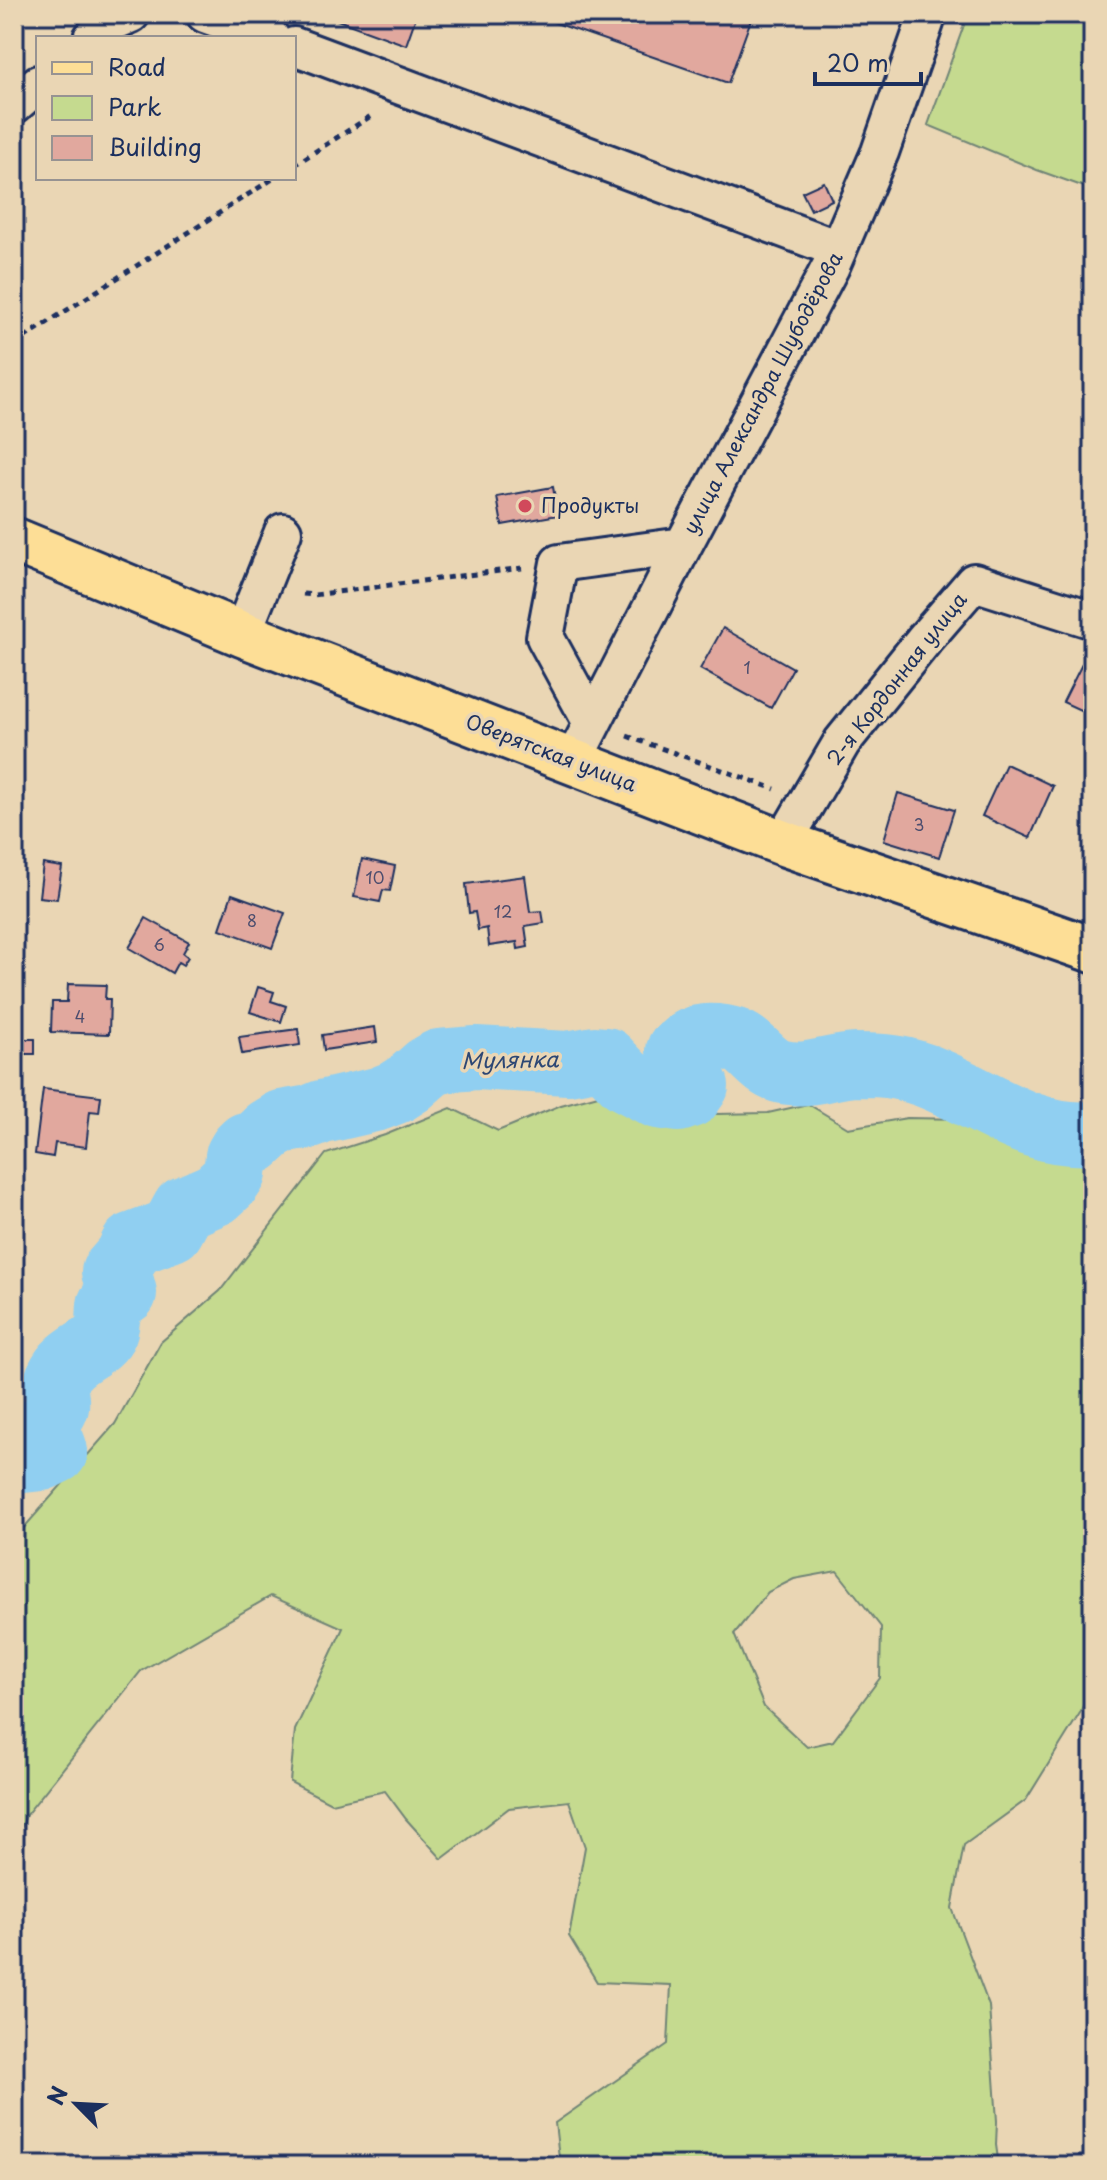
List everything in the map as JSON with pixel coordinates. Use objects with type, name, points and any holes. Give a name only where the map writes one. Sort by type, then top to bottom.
[{"type":"main road","name":"Оверятская улица","points":[[14,540],[242,634],[582,742],[783,843],[1093,950]]},
{"type":"street","points":[[94,36],[108,24],[131,14]]},
{"type":"street","points":[[205,14],[266,36]]},
{"type":"street","name":"улица Александра Шубодёрова","points":[[582,742],[814,300],[886,137],[928,14]]},
{"type":"street","points":[[296,47],[838,249]]},
{"type":"street","points":[[14,105],[36,86]]},
{"type":"street","points":[[242,634],[283,532]]},
{"type":"street","points":[[582,742],[545,637],[559,563],[683,546]]},
{"type":"street","name":"2-я Кордонная улица","points":[[783,843],[842,742],[974,582],[1093,620]]},
{"type":"path","points":[[296,164],[378,111]]},
{"type":"path","points":[[14,344],[271,180]]},
{"type":"path","points":[[303,594],[559,563]]},
{"type":"path","points":[[582,742],[807,801]]},
{"type":"green space","points":[[968,14],[1093,14],[1093,190],[928,125]]},
{"type":"green space","points":[[598,1095],[631,1109],[676,1108],[716,1114],[768,1113],[808,1104],[848,1128],[907,1118],[963,1119],[1051,1158],[1093,1161],[1093,1684],[1080,1713],[1026,1800],[964,1845],[952,1908],[989,2006],[999,2166],[560,2166],[555,2123],[668,2044],[671,1985],[597,1982],[569,1936],[585,1847],[569,1801],[509,1808],[442,1859],[385,1791],[331,1803],[290,1782],[295,1730],[343,1628],[271,1596],[141,1671],[26,1815],[14,1849],[14,1539],[115,1424],[161,1342],[220,1291],[326,1154],[385,1135],[451,1108],[498,1131],[561,1105]],"holes":[[[837,1571],[881,1627],[880,1678],[833,1741],[807,1747],[764,1707],[734,1634],[768,1592],[794,1579]]]},
{"type":"building","points":[[321,14],[417,14],[406,45]]},
{"type":"building","points":[[530,14],[753,14],[728,83]]},
{"type":"building","points":[[824,182],[832,200],[811,210],[802,192]]},
{"type":"building","points":[[553,487],[558,515],[502,525],[497,497]]},
{"type":"building","points":[[723,628],[793,668],[771,708],[700,669]]},
{"type":"building","points":[[1089,650],[1093,652],[1091,715],[1063,702]]},
{"type":"building","points":[[1006,764],[1053,786],[1030,838],[982,816]]},
{"type":"building","points":[[898,793],[954,810],[939,857],[884,840]]},
{"type":"building","points":[[362,859],[395,866],[390,891],[383,890],[380,902],[354,897]]},
{"type":"building","points":[[43,864],[62,867],[57,899],[39,897]]},
{"type":"building","points":[[525,876],[530,912],[542,911],[544,923],[525,926],[528,947],[518,949],[517,942],[489,946],[487,928],[478,930],[475,912],[469,913],[466,884]]},
{"type":"building","points":[[232,894],[285,913],[272,948],[220,929]]},
{"type":"building","points":[[146,918],[189,942],[183,953],[188,957],[183,965],[178,962],[172,973],[129,948]]},
{"type":"building","points":[[68,984],[106,985],[105,999],[110,999],[109,1034],[51,1032],[52,1002],[67,1002]]},
{"type":"building","points":[[258,987],[274,992],[271,1001],[286,1006],[281,1022],[250,1012]]},
{"type":"building","points":[[375,1027],[377,1042],[324,1050],[322,1035]]},
{"type":"building","points":[[298,1029],[300,1045],[242,1054],[239,1037]]},
{"type":"building","points":[[14,1039],[35,1039],[35,1054],[14,1054]]},
{"type":"building","points":[[43,1089],[101,1096],[99,1112],[90,1111],[86,1147],[55,1143],[53,1157],[35,1154]]},
{"type":"waterway","name":"Мулянка","points":[[14,1462],[42,1459],[56,1452],[47,1426],[57,1407],[56,1381],[69,1362],[97,1342],[106,1330],[109,1305],[125,1293],[122,1282],[113,1272],[132,1245],[172,1230],[184,1208],[216,1194],[235,1173],[241,1149],[281,1122],[378,1099],[396,1092],[439,1061],[476,1058],[568,1063],[606,1059],[626,1080],[658,1097],[679,1100],[690,1096],[697,1086],[679,1060],[678,1050],[698,1037],[716,1036],[740,1042],[779,1071],[799,1074],[857,1065],[893,1067],[944,1083],[1038,1127],[1093,1133]]},
{"type":"place","name":"Пpoдукты","points":[[525,506]]}]
